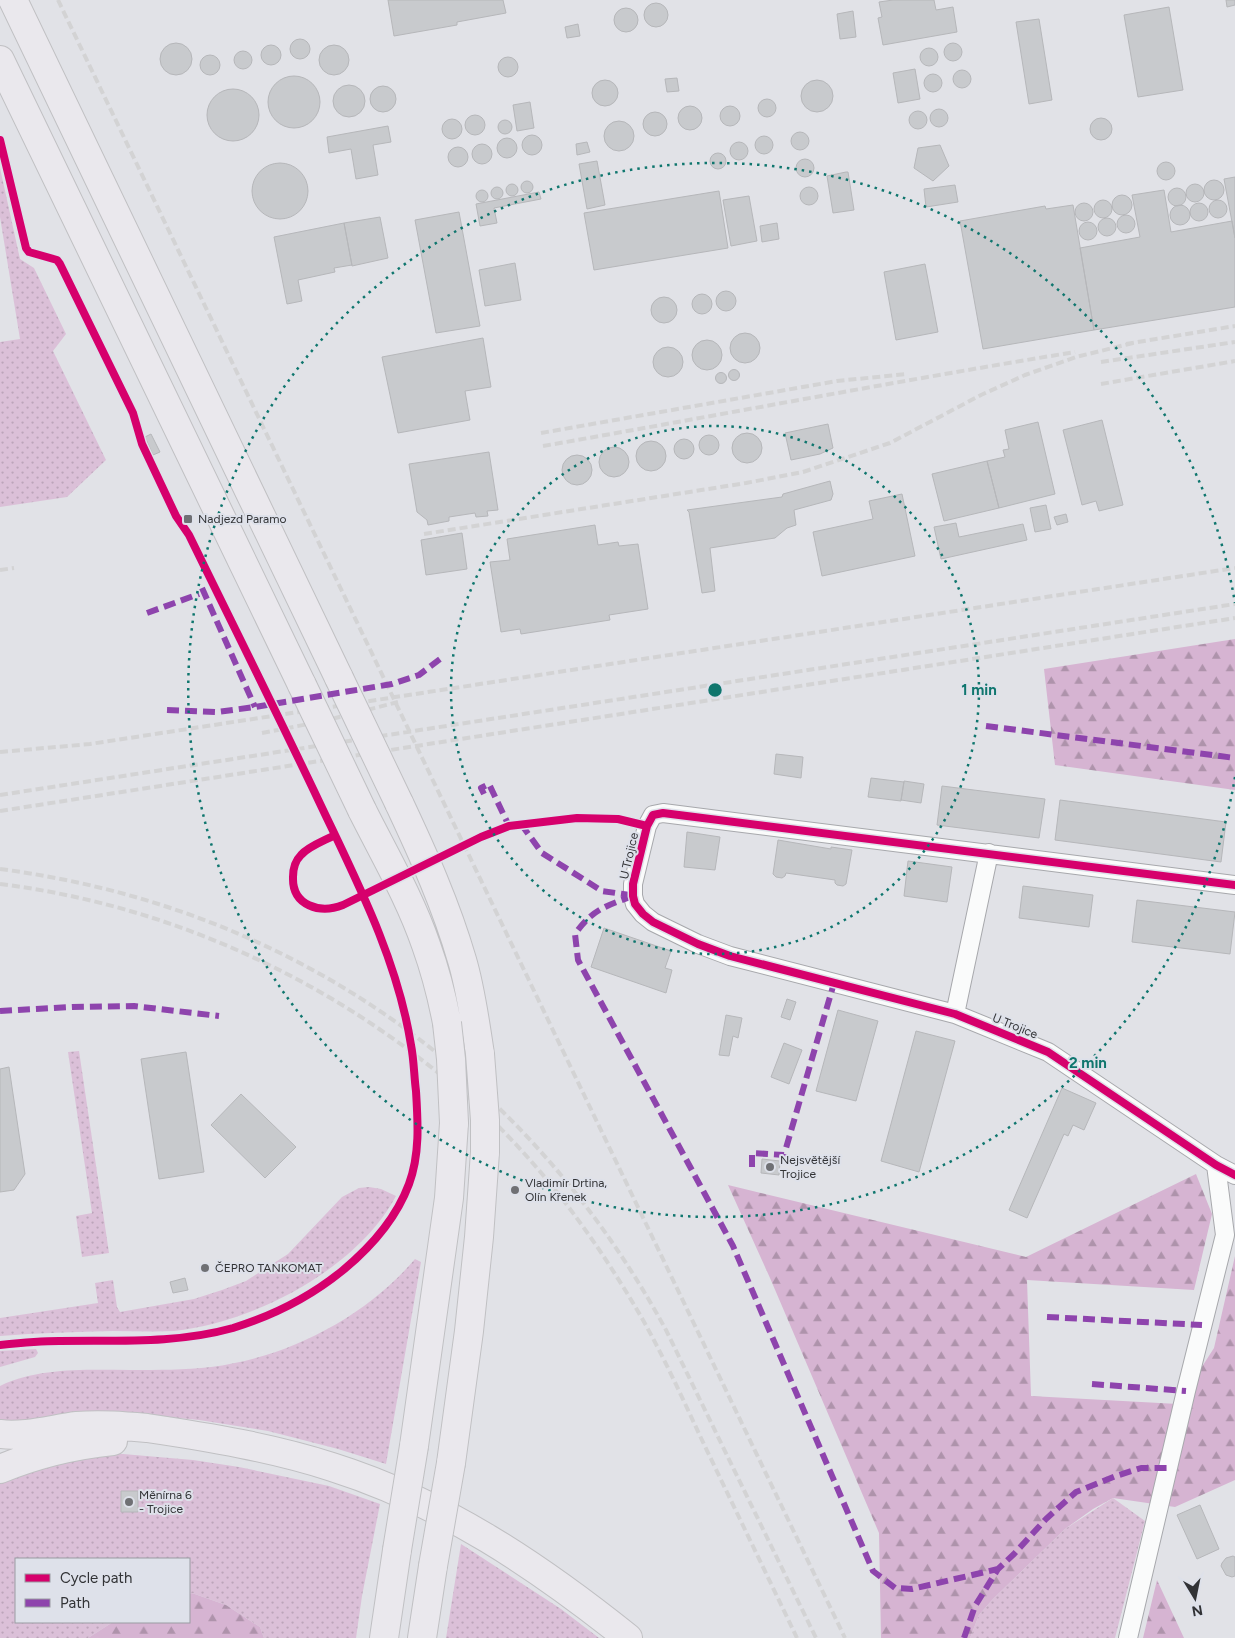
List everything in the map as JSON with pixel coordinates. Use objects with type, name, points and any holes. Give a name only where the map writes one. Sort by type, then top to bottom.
[{"type":"main road","points":[[13,0],[434,879],[448,915],[470,993],[480,1054],[484,1103],[486,1152],[480,1237],[470,1331],[451,1463],[422,1638]]},
{"type":"main road","points":[[0,60],[410,908],[426,945],[441,994],[447,1023],[453,1087],[454,1122],[449,1198],[414,1446],[384,1638]]},
{"type":"main road","points":[[0,1434],[19,1434],[78,1426],[147,1428],[282,1453],[330,1466],[365,1478],[430,1506],[485,1536],[593,1610],[628,1638]]},
{"type":"main road","points":[[0,1469],[34,1456],[88,1443],[160,1439],[224,1442]]},
{"type":"street","name":"U Trojice","points":[[1235,886],[990,853],[673,814],[656,814],[653,815],[647,826],[633,884],[632,896],[642,914],[653,922],[698,944],[730,956],[955,1014],[1048,1052],[1216,1165],[1235,1175]]},
{"type":"street","points":[[955,1014],[990,853]]},
{"type":"street","points":[[1128,1638],[1225,1235],[1216,1165]]},
{"type":"shaded area","points":[[0,168],[20,259],[34,268],[66,334],[53,351],[106,460],[67,497],[0,507],[0,342],[20,339],[0,217]]},
{"type":"shaded area","points":[[79,1051],[109,1253],[82,1257],[76,1216],[92,1213],[68,1052]]},
{"type":"shaded area","points":[[359,1188],[381,1189],[396,1196],[379,1222],[357,1246],[301,1288],[237,1317],[205,1326],[174,1331],[42,1333],[0,1336],[0,1318],[98,1303],[95,1283],[113,1280],[117,1307],[120,1312],[194,1299],[246,1281],[288,1254],[342,1197]]},
{"type":"shaded area","points":[[415,1259],[421,1262],[386,1464],[338,1449],[268,1431],[199,1420],[158,1416],[0,1423],[0,1386],[31,1375],[81,1370],[171,1370],[211,1367],[267,1355],[295,1344],[322,1332],[373,1300]]},
{"type":"shaded area","points":[[36,1349],[38,1353],[35,1357],[0,1367],[0,1351]]},
{"type":"shaded area","points":[[108,1454],[193,1460],[239,1467],[329,1486],[380,1504],[356,1638],[264,1638],[260,1627],[226,1605],[190,1594],[190,1558],[15,1558],[15,1623],[111,1623],[88,1638],[0,1638],[0,1480],[24,1469]]},
{"type":"shaded area","points":[[1113,1498],[1145,1521],[1115,1638],[970,1638],[979,1615],[993,1599],[1065,1529]]},
{"type":"shaded area","points":[[461,1544],[561,1609],[599,1638],[446,1638]]},
{"type":"green space","points":[[1235,639],[1235,790],[1055,765],[1044,669]]},
{"type":"green space","points":[[1196,1174],[1212,1214],[1194,1290],[1027,1280],[1031,1396],[1178,1404],[1214,1348],[1235,1256],[1235,1480],[1175,1507],[1113,1498],[1093,1509],[1065,1529],[993,1599],[979,1615],[970,1638],[881,1638],[879,1533],[770,1278],[728,1185],[1026,1257]]},
{"type":"green space","points":[[1157,1580],[1184,1638],[1143,1638]]},
{"type":"green space","points":[[190,1594],[226,1605],[260,1627],[264,1638],[88,1638],[111,1623],[190,1623]]},
{"type":"building","points":[[388,0],[503,0],[506,13],[457,22],[457,25],[394,36]]},
{"type":"building","points":[[934,0],[936,10],[953,7],[957,32],[883,45],[878,18],[882,17],[879,2]]},
{"type":"building","points":[[1226,0],[1235,0],[1235,5],[1227,7]]},
{"type":"building","points":[[656,3],[665,6],[668,15],[665,24],[656,27],[647,24],[644,15],[647,6]]},
{"type":"building","points":[[1169,7],[1183,90],[1138,97],[1124,15]]},
{"type":"building","points":[[621,8],[631,8],[638,15],[638,25],[631,32],[621,32],[614,25],[614,15]]},
{"type":"building","points":[[853,11],[856,37],[840,39],[837,14]]},
{"type":"building","points":[[1039,19],[1052,100],[1029,104],[1016,22]]},
{"type":"building","points":[[578,24],[580,36],[567,38],[565,27]]},
{"type":"building","points":[[300,39],[307,42],[310,49],[307,56],[300,59],[293,56],[290,49],[293,42]]},
{"type":"building","points":[[176,43],[182,44],[187,48],[191,53],[191,65],[187,70],[182,74],[176,75],[170,74],[165,70],[161,65],[160,59],[161,53],[165,48],[170,44]]},
{"type":"building","points":[[949,43],[957,43],[962,48],[960,59],[949,61],[944,56],[944,48]]},
{"type":"building","points":[[271,45],[278,48],[281,55],[278,62],[271,65],[264,62],[261,55],[264,48]]},
{"type":"building","points":[[334,45],[340,46],[348,54],[348,66],[340,74],[334,75],[328,74],[320,66],[319,60],[320,54],[328,46]]},
{"type":"building","points":[[925,48],[933,48],[938,53],[936,64],[925,66],[920,61],[920,53]]},
{"type":"building","points":[[239,51],[247,51],[252,56],[250,67],[239,69],[234,64],[234,56]]},
{"type":"building","points":[[210,55],[217,58],[220,65],[217,72],[210,75],[203,72],[200,65],[203,58]]},
{"type":"building","points":[[504,57],[512,57],[518,63],[518,71],[512,77],[504,77],[498,71],[498,63]]},
{"type":"building","points":[[915,69],[920,99],[898,103],[893,73]]},
{"type":"building","points":[[958,70],[966,70],[971,75],[969,86],[958,88],[953,83],[953,75]]},
{"type":"building","points":[[929,74],[937,74],[942,79],[940,90],[929,92],[924,87],[924,79]]},
{"type":"building","points":[[294,76],[304,78],[312,84],[318,92],[320,102],[318,112],[312,120],[304,126],[294,128],[284,126],[276,120],[270,112],[268,102],[270,92],[276,84],[284,78]]},
{"type":"building","points":[[677,78],[679,91],[667,92],[665,79]]},
{"type":"building","points":[[605,80],[614,84],[618,93],[614,102],[605,106],[596,102],[592,93],[596,84]]},
{"type":"building","points":[[817,80],[823,81],[828,85],[832,90],[832,102],[828,107],[823,111],[817,112],[811,111],[806,107],[802,102],[801,96],[802,90],[806,85],[811,81]]},
{"type":"building","points":[[349,85],[355,86],[360,90],[364,95],[364,107],[360,112],[355,116],[349,117],[343,116],[338,112],[334,107],[333,101],[334,95],[338,90],[343,86]]},
{"type":"building","points":[[383,86],[393,89],[396,99],[393,109],[383,112],[373,109],[370,99],[373,89]]},
{"type":"building","points":[[233,89],[243,91],[251,97],[257,105],[259,115],[257,125],[251,133],[243,139],[233,141],[223,139],[215,133],[209,125],[207,115],[209,105],[215,97],[223,91]]},
{"type":"building","points":[[763,99],[771,99],[776,104],[774,115],[763,117],[758,112],[758,104]]},
{"type":"building","points":[[530,102],[534,128],[517,131],[513,105]]},
{"type":"building","points":[[690,106],[699,109],[702,118],[699,127],[690,130],[681,127],[678,118],[681,109]]},
{"type":"building","points":[[730,106],[737,109],[740,116],[737,123],[730,126],[723,123],[720,116],[723,109]]},
{"type":"building","points":[[935,109],[943,109],[948,114],[946,125],[935,127],[930,122],[930,114]]},
{"type":"building","points":[[914,111],[922,111],[927,116],[925,127],[914,129],[909,124],[909,116]]},
{"type":"building","points":[[655,112],[664,115],[667,124],[664,133],[655,136],[646,133],[643,124],[646,115]]},
{"type":"building","points":[[475,115],[482,118],[485,125],[482,132],[475,135],[468,132],[465,125],[468,118]]},
{"type":"building","points":[[1101,118],[1109,121],[1112,129],[1109,137],[1101,140],[1093,137],[1090,129],[1093,121]]},
{"type":"building","points":[[452,119],[459,122],[462,129],[459,136],[452,139],[445,136],[442,129],[445,122]]},
{"type":"building","points":[[505,120],[510,122],[512,127],[510,132],[505,134],[500,132],[498,127],[500,122]]},
{"type":"building","points":[[619,121],[625,122],[633,130],[633,142],[625,150],[619,151],[613,150],[605,142],[604,136],[605,130],[613,122]]},
{"type":"building","points":[[388,126],[391,142],[373,145],[378,175],[356,179],[351,149],[329,153],[327,137]]},
{"type":"building","points":[[796,132],[804,132],[809,137],[807,148],[796,150],[791,145],[791,137]]},
{"type":"building","points":[[532,135],[539,138],[542,145],[539,152],[532,155],[525,152],[522,145],[525,138]]},
{"type":"building","points":[[760,136],[768,136],[773,141],[771,152],[760,154],[755,149],[755,141]]},
{"type":"building","points":[[507,138],[514,141],[517,148],[514,155],[507,158],[500,155],[497,148],[500,141]]},
{"type":"building","points":[[587,142],[590,152],[577,155],[576,144]]},
{"type":"building","points":[[735,142],[743,142],[748,147],[746,158],[735,160],[730,155],[730,147]]},
{"type":"building","points":[[482,144],[489,147],[492,154],[489,161],[482,164],[475,161],[472,154],[475,147]]},
{"type":"building","points":[[940,145],[949,166],[933,181],[914,168],[918,148]]},
{"type":"building","points":[[458,147],[465,150],[468,157],[465,164],[458,167],[451,164],[448,157],[451,150]]},
{"type":"building","points":[[718,153],[726,161],[718,169],[710,161]]},
{"type":"building","points":[[801,159],[809,159],[814,164],[812,175],[801,177],[796,172],[796,164]]},
{"type":"building","points":[[597,161],[605,205],[587,209],[579,164]]},
{"type":"building","points":[[1162,162],[1170,162],[1175,167],[1173,178],[1162,180],[1157,175],[1157,167]]},
{"type":"building","points":[[280,163],[295,168],[303,176],[308,191],[303,206],[295,214],[280,219],[265,214],[257,206],[252,191],[257,176],[265,168]]},
{"type":"building","points":[[848,172],[854,210],[833,213],[827,176]]},
{"type":"building","points":[[1235,177],[1235,238],[1224,179]]},
{"type":"building","points":[[1214,180],[1221,183],[1224,190],[1221,197],[1214,200],[1207,197],[1204,190],[1207,183]]},
{"type":"building","points":[[529,181],[532,182],[532,192],[525,193],[522,192],[521,185],[522,182]]},
{"type":"building","points":[[514,184],[517,185],[517,195],[510,196],[507,195],[506,188],[507,185]]},
{"type":"building","points":[[1191,184],[1199,184],[1204,189],[1202,200],[1191,202],[1186,197],[1186,189]]},
{"type":"building","points":[[955,185],[958,202],[926,207],[924,189]]},
{"type":"building","points":[[499,187],[502,188],[502,198],[495,199],[492,198],[491,191],[492,188]]},
{"type":"building","points":[[805,187],[813,187],[818,192],[816,203],[805,205],[800,200],[800,192]]},
{"type":"building","points":[[1173,188],[1181,188],[1186,193],[1184,204],[1173,206],[1168,201],[1168,193]]},
{"type":"building","points":[[484,190],[487,191],[487,201],[480,202],[477,201],[476,194],[477,191]]},
{"type":"building","points":[[1164,190],[1171,232],[1232,221],[1235,238],[1235,307],[1094,330],[1080,248],[1140,237],[1132,195]]},
{"type":"building","points":[[719,191],[728,248],[594,270],[584,213]]},
{"type":"building","points":[[539,192],[541,199],[494,208],[497,223],[480,226],[476,204]]},
{"type":"building","points":[[1122,195],[1129,198],[1132,205],[1129,212],[1122,215],[1115,212],[1112,205],[1115,198]]},
{"type":"building","points":[[749,196],[757,241],[731,246],[723,200]]},
{"type":"building","points":[[1099,200],[1107,200],[1112,205],[1110,216],[1099,218],[1094,213],[1094,205]]},
{"type":"building","points":[[1214,200],[1222,200],[1227,205],[1225,216],[1214,218],[1209,213],[1209,205]]},
{"type":"building","points":[[1080,203],[1088,203],[1093,208],[1091,219],[1080,221],[1075,216],[1075,208]]},
{"type":"building","points":[[1195,203],[1203,203],[1208,208],[1206,219],[1195,221],[1190,216],[1190,208]]},
{"type":"building","points":[[1073,205],[1094,330],[983,349],[960,221],[1045,206],[1046,209]]},
{"type":"building","points":[[1180,205],[1187,208],[1190,215],[1187,222],[1180,225],[1173,222],[1170,215],[1173,208]]},
{"type":"building","points":[[459,212],[480,326],[436,333],[415,220]]},
{"type":"building","points":[[1122,215],[1130,215],[1135,220],[1133,231],[1122,233],[1117,228],[1117,220]]},
{"type":"building","points":[[380,217],[388,258],[352,266],[344,223]]},
{"type":"building","points":[[1103,218],[1111,218],[1116,223],[1114,234],[1103,236],[1098,231],[1098,223]]},
{"type":"building","points":[[1084,222],[1092,222],[1097,227],[1095,238],[1084,240],[1079,235],[1079,227]]},
{"type":"building","points":[[344,223],[352,265],[334,268],[335,272],[298,280],[302,301],[287,304],[274,237]]},
{"type":"building","points":[[777,223],[779,239],[762,242],[760,226]]},
{"type":"building","points":[[515,263],[521,300],[485,306],[479,270]]},
{"type":"building","points":[[925,264],[938,332],[896,340],[884,272]]},
{"type":"building","points":[[726,291],[733,294],[736,301],[733,308],[726,311],[719,308],[716,301],[719,294]]},
{"type":"building","points":[[702,294],[709,297],[712,304],[709,311],[702,314],[695,311],[692,304],[695,297]]},
{"type":"building","points":[[664,297],[673,301],[677,310],[673,319],[664,323],[655,319],[651,310],[655,301]]},
{"type":"building","points":[[745,333],[751,334],[759,342],[759,354],[751,362],[745,363],[739,362],[731,354],[730,348],[731,342],[739,334]]},
{"type":"building","points":[[483,338],[491,387],[465,391],[470,420],[398,433],[382,357]]},
{"type":"building","points":[[707,340],[713,341],[721,349],[721,361],[713,369],[707,370],[701,369],[693,361],[692,355],[693,349],[701,341]]},
{"type":"building","points":[[668,347],[674,348],[682,356],[682,368],[674,376],[668,377],[662,376],[654,368],[653,362],[654,356],[662,348]]},
{"type":"building","points":[[734,369],[740,375],[734,381],[728,375]]},
{"type":"building","points":[[721,372],[727,378],[721,384],[715,378]]},
{"type":"building","points":[[1102,420],[1123,505],[1099,511],[1096,501],[1082,505],[1063,430]]},
{"type":"building","points":[[1038,422],[1055,494],[999,508],[987,461],[1005,457],[1003,450],[1009,449],[1005,430]]},
{"type":"building","points":[[828,424],[833,448],[820,454],[791,460],[785,433]]},
{"type":"building","points":[[747,433],[753,434],[761,442],[761,454],[753,462],[747,463],[741,462],[733,454],[732,448],[733,442],[741,434]]},
{"type":"building","points":[[151,434],[160,452],[153,455],[145,437]]},
{"type":"building","points":[[709,435],[716,438],[719,445],[716,452],[709,455],[702,452],[699,445],[702,438]]},
{"type":"building","points":[[684,439],[691,442],[694,449],[691,456],[684,459],[677,456],[674,449],[677,442]]},
{"type":"building","points":[[651,441],[657,442],[665,450],[665,462],[657,470],[651,471],[645,470],[637,462],[636,456],[637,450],[645,442]]},
{"type":"building","points":[[614,447],[620,448],[628,456],[628,468],[620,476],[614,477],[608,476],[600,468],[599,462],[600,456],[608,448]]},
{"type":"building","points":[[489,452],[498,510],[487,511],[488,516],[476,517],[475,513],[449,517],[449,521],[428,525],[427,520],[417,512],[409,464]]},
{"type":"building","points":[[577,455],[583,456],[591,464],[591,476],[583,484],[577,485],[571,484],[563,476],[562,470],[563,464],[571,456]]},
{"type":"building","points":[[987,461],[999,508],[944,521],[932,474]]},
{"type":"building","points":[[830,481],[833,494],[831,500],[794,510],[796,525],[787,528],[775,538],[710,548],[715,591],[702,593],[689,512],[687,510],[782,497],[783,494]]},
{"type":"building","points":[[902,494],[915,556],[822,576],[813,532],[873,519],[869,501]]},
{"type":"building","points":[[1046,505],[1051,529],[1035,532],[1030,508]]},
{"type":"building","points":[[1066,514],[1068,522],[1057,525],[1054,517]]},
{"type":"building","points":[[956,523],[959,537],[1023,524],[1027,540],[941,559],[934,527]]},
{"type":"building","points":[[595,525],[598,545],[618,542],[619,546],[638,544],[648,609],[609,615],[610,620],[521,634],[520,629],[501,632],[490,562],[510,560],[507,539]]},
{"type":"building","points":[[462,533],[467,569],[426,575],[421,540]]},
{"type":"building","points":[[776,754],[803,757],[801,778],[774,774]]},
{"type":"building","points":[[871,778],[904,782],[901,801],[868,797]]},
{"type":"building","points":[[904,781],[924,784],[921,803],[901,800]]},
{"type":"building","points":[[942,786],[1045,799],[1039,838],[937,825]]},
{"type":"building","points":[[1060,800],[1226,822],[1221,862],[1055,840]]},
{"type":"building","points":[[687,832],[720,837],[715,870],[684,867]]},
{"type":"building","points":[[778,840],[831,849],[831,847],[852,850],[846,884],[843,886],[837,885],[835,880],[786,873],[782,878],[776,877],[773,874]]},
{"type":"building","points":[[908,861],[952,867],[947,902],[904,896]]},
{"type":"building","points":[[1023,886],[1093,895],[1089,927],[1019,918]]},
{"type":"building","points":[[1137,900],[1235,912],[1230,954],[1132,942]]},
{"type":"building","points":[[604,928],[671,951],[665,968],[672,970],[666,993],[591,967]]},
{"type":"building","points":[[787,999],[796,1002],[790,1020],[781,1017]]},
{"type":"building","points":[[838,1010],[878,1021],[856,1101],[816,1091]]},
{"type":"building","points":[[726,1015],[742,1018],[738,1038],[733,1036],[729,1056],[719,1055]]},
{"type":"building","points":[[916,1031],[955,1041],[919,1172],[881,1161]]},
{"type":"building","points":[[784,1043],[802,1050],[789,1084],[771,1077]]},
{"type":"building","points":[[186,1052],[204,1172],[159,1179],[141,1059]]},
{"type":"building","points":[[9,1067],[25,1174],[14,1190],[0,1192],[0,1069]]},
{"type":"building","points":[[1062,1088],[1096,1103],[1084,1130],[1073,1125],[1068,1136],[1064,1134],[1027,1218],[1009,1210]]},
{"type":"building","points":[[241,1094],[296,1147],[265,1178],[211,1125]]},
{"type":"building","name":"Nejsvětější Trojice","points":[[762,1159],[780,1161],[779,1175],[761,1173]]},
{"type":"building","points":[[185,1278],[188,1290],[173,1293],[170,1282]]},
{"type":"building","name":"Měnírna 6 - Trojice","points":[[121,1491],[138,1491],[138,1512],[121,1512]]},
{"type":"building","points":[[1200,1505],[1219,1549],[1197,1559],[1177,1515]]},
{"type":"building","points":[[1235,1557],[1235,1576],[1232,1577],[1226,1575],[1221,1566],[1226,1558]]},
{"type":"railway","points":[[58,0],[845,1638]]},
{"type":"railway","points":[[1126,344],[1235,326]]},
{"type":"railway","points":[[1101,362],[1235,342]]},
{"type":"railway","points":[[424,534],[746,483],[803,472],[890,443],[981,395],[1025,375],[1076,357],[1133,343]]},
{"type":"railway","points":[[543,446],[1075,352]]},
{"type":"railway","points":[[1101,384],[1235,361]]},
{"type":"railway","points":[[541,433],[837,381],[907,374]]},
{"type":"railway","points":[[0,570],[14,568]]},
{"type":"railway","points":[[0,752],[90,744],[1235,568]]},
{"type":"railway","points":[[0,795],[1235,604]]},
{"type":"railway","points":[[0,811],[1235,618]]},
{"type":"railway","points":[[262,733],[324,721],[398,702]]},
{"type":"railway","points":[[0,869],[106,889],[207,921],[301,964],[389,1017],[470,1081],[544,1155],[609,1238],[666,1330],[816,1638]]},
{"type":"railway","points":[[0,884],[69,896],[137,913],[203,936],[267,964],[328,997],[387,1034],[443,1077],[495,1123],[534,1164],[570,1208],[603,1255],[633,1303],[669,1370],[797,1638]]},
{"type":"marked path","points":[[202,588],[255,707]]},
{"type":"marked path","points":[[147,613],[199,594]]},
{"type":"marked path","points":[[167,710],[217,712],[392,684],[419,675],[440,659]]},
{"type":"marked path","points":[[986,726],[1235,758]]},
{"type":"marked path","points":[[484,794],[481,788],[489,784],[509,826]]},
{"type":"marked path","points":[[521,824],[542,853],[602,891],[630,895]]},
{"type":"marked path","points":[[633,896],[600,910],[587,919],[575,934],[578,960],[733,1246],[873,1571],[895,1588],[912,1589],[998,1569]]},
{"type":"marked path","points":[[752,1167],[752,1153],[784,1155],[834,983]]},
{"type":"marked path","points":[[0,1011],[134,1006],[219,1016]]},
{"type":"marked path","points":[[1047,1317],[1202,1325]]},
{"type":"marked path","points":[[1092,1384],[1186,1391]]},
{"type":"marked path","points":[[964,1638],[975,1606],[998,1569],[1046,1519],[1076,1492],[1141,1468],[1167,1468]]},
{"type":"cycle path","points":[[0,140],[26,248],[29,252],[57,260],[60,264],[133,413],[142,444],[176,516],[189,535],[268,696],[372,916],[395,979],[404,1012],[413,1056],[418,1127],[413,1173],[404,1197],[389,1221],[372,1243],[342,1271],[290,1305],[262,1318],[233,1328],[190,1337],[146,1340],[44,1341],[0,1345]]},
{"type":"cycle path","points":[[1235,885],[663,813],[653,815],[647,826],[633,884],[635,904],[643,914],[653,922],[698,944],[730,956],[955,1014],[1048,1052],[1216,1165],[1235,1175]]},
{"type":"cycle path","points":[[335,835],[304,852],[297,860],[294,868],[294,887],[297,895],[302,901],[317,908],[334,908],[343,905],[481,837],[509,826],[577,818],[618,819],[647,826]]},
{"type":"place","name":"Nadjezd Paramo","points":[[188,519]]},
{"type":"place","name":"Nejsvětější Trojice","points":[[770,1167]]},
{"type":"place","name":"Vladimír Drtina, Olín Křenek","points":[[515,1190]]},
{"type":"place","name":"ČEPRO TANKOMAT","points":[[205,1268]]},
{"type":"place","name":"Měnírna 6 - Trojice","points":[[129,1502]]}]
